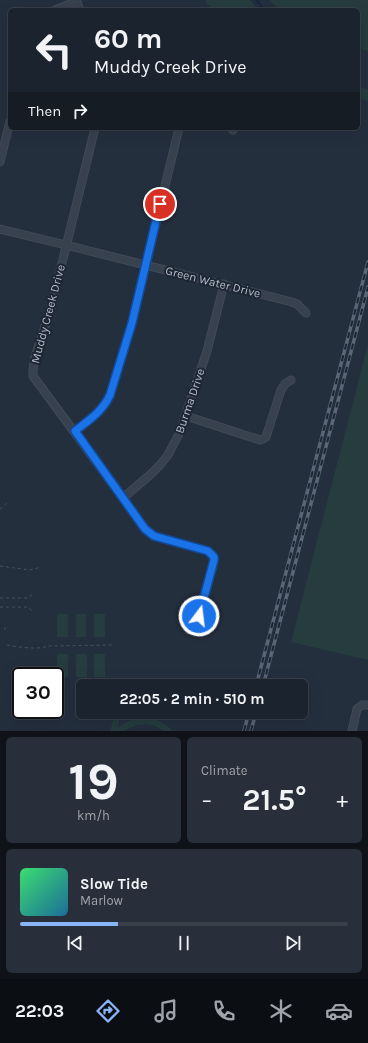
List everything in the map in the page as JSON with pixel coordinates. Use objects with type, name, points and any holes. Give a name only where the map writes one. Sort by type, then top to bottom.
[{"type":"street","points":[[59,8],[77,0]]},
{"type":"street","points":[[0,162],[8,129]]},
{"type":"street","name":"Muddy Creek Drive","points":[[95,130],[51,308],[35,357],[33,376],[75,431],[145,529],[154,536],[208,551],[214,557],[199,616],[189,630]]},
{"type":"street","points":[[75,431],[98,413],[110,395],[129,335],[179,130]]},
{"type":"street","name":"Green Water Drive","points":[[0,229],[292,302],[297,304],[306,313]]},
{"type":"street","name":"Burma Drive","points":[[123,498],[152,474],[168,455],[180,432],[209,346],[224,284]]},
{"type":"street","points":[[186,416],[260,440],[263,439],[266,437],[281,390],[291,380]]},
{"type":"street","points":[[352,731],[357,709],[365,705]]},
{"type":"path","points":[[0,509],[8,502]]},
{"type":"path","points":[[0,566],[30,570],[41,567]]},
{"type":"path","points":[[0,598],[27,598],[32,595]]},
{"type":"path","points":[[0,608],[28,607],[33,612]]},
{"type":"path","points":[[5,624],[5,630]]},
{"type":"path","points":[[7,645],[22,648],[113,645]]},
{"type":"green space","points":[[205,0],[250,0],[256,8],[212,8],[207,4]]},
{"type":"green space","points":[[269,0],[368,0],[368,51],[360,49],[360,8],[278,8]]},
{"type":"green space","points":[[360,87],[368,90],[368,102],[360,98]]},
{"type":"green space","points":[[368,344],[368,660],[291,642]]},
{"type":"green space","points":[[57,614],[68,614],[68,637],[57,637]]},
{"type":"green space","points":[[76,614],[86,614],[86,637],[76,637]]},
{"type":"green space","points":[[94,614],[105,614],[105,637],[94,637]]},
{"type":"green space","points":[[57,654],[68,654],[68,677],[64,677],[64,667],[58,667]]},
{"type":"green space","points":[[76,654],[87,654],[87,677],[76,677]]},
{"type":"green space","points":[[94,654],[105,654],[105,677],[94,677]]},
{"type":"green space","points":[[113,719],[120,719],[118,727],[136,719],[153,719],[167,725],[173,731],[164,731],[155,726],[146,724],[136,725],[124,731],[110,731]]},
{"type":"waterway","points":[[256,0],[263,8]]},
{"type":"railway","points":[[258,679],[368,262]]},
{"type":"railway","points":[[265,679],[368,287]]},
{"type":"railway","points":[[244,731],[247,719]]},
{"type":"railway","points":[[251,731],[254,719]]},
{"type":"route","points":[[160,204],[132,323],[110,395],[98,413],[75,431],[149,533],[154,536],[208,551],[214,557],[199,616]]}]
